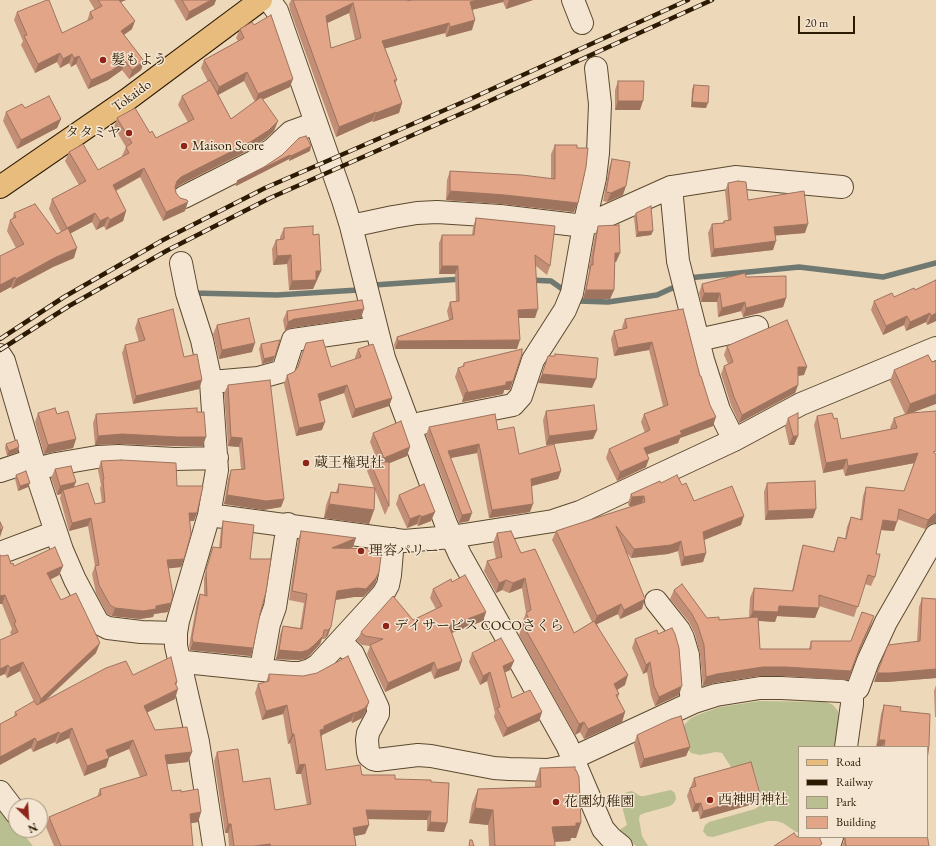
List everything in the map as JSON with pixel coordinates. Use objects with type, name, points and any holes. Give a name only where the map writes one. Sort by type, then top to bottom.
[{"type":"main road","name":"Tokaido","points":[[0,187],[128,99],[261,0]]},
{"type":"street","points":[[269,0],[277,11],[351,226],[384,358],[452,537],[460,555],[559,730],[574,760],[603,829],[621,846]]},
{"type":"street","points":[[573,0],[582,23]]},
{"type":"street","points":[[410,428],[422,423],[513,405],[521,396],[534,360],[570,302],[584,226],[595,178],[599,141],[600,104],[596,68]]},
{"type":"street","points":[[184,197],[255,161],[273,149],[290,132],[316,123]]},
{"type":"street","points":[[351,226],[393,216],[437,212],[486,214],[584,226],[670,187],[735,177],[842,187]]},
{"type":"street","points":[[670,187],[678,261],[698,340],[719,410],[734,440]]},
{"type":"street","points":[[181,263],[187,293],[202,340],[211,382],[217,470],[209,515],[178,621],[176,646],[198,742],[214,846]]},
{"type":"street","points":[[698,340],[757,327]]},
{"type":"street","points":[[211,382],[258,378],[283,371],[293,340],[376,328]]},
{"type":"street","points":[[209,515],[288,524],[393,539],[425,540],[538,524],[567,517],[734,440],[801,404],[936,348]]},
{"type":"street","points":[[0,354],[4,362],[56,532],[68,565],[98,623],[108,628],[123,630],[176,633]]},
{"type":"street","points":[[0,471],[97,456],[175,459],[217,458]]},
{"type":"street","points":[[261,669],[269,624],[275,607],[288,524]]},
{"type":"street","points":[[0,553],[56,532]]},
{"type":"street","points":[[850,695],[858,688],[868,661],[886,622],[936,535]]},
{"type":"street","points":[[179,663],[185,662],[291,673],[300,673],[310,670],[318,665],[383,594],[388,585],[390,575],[393,539]]},
{"type":"street","points":[[656,601],[679,630],[683,638],[688,655],[691,694],[694,702]]},
{"type":"street","points":[[340,641],[353,654],[378,708],[378,714],[366,740],[369,756],[377,760],[418,755],[431,756],[494,768],[540,769],[563,767],[574,760],[694,702],[716,695],[760,688],[842,691],[848,693],[852,698],[852,704],[846,746]]},
{"type":"street","points":[[0,792],[8,802]]},
{"type":"green space","points":[[760,701],[826,702],[833,705],[838,711],[839,718],[835,746],[798,746],[798,832],[783,823],[776,821],[768,821],[713,837],[707,836],[703,831],[705,825],[709,822],[755,809],[761,805],[762,799],[754,771],[750,767],[731,767],[722,753],[716,752],[700,755],[691,753],[687,747],[682,731],[685,724],[691,718],[720,707]]},
{"type":"green space","points":[[671,790],[675,793],[676,799],[674,803],[670,806],[640,815],[639,819],[642,836],[648,846],[636,846],[618,831],[627,825],[621,803],[622,795],[632,791],[640,796],[644,796]]},
{"type":"green space","points":[[0,804],[8,814],[8,838],[26,838],[33,846],[0,846]]},
{"type":"building","points":[[49,0],[62,33],[93,18],[90,12],[102,6],[98,0],[119,0],[135,21],[121,31],[144,61],[132,70],[125,61],[111,71],[91,80],[79,56],[74,58],[72,54],[63,59],[60,53],[38,64],[24,36],[27,35],[17,12]]},
{"type":"building","points":[[182,0],[211,0],[189,12]]},
{"type":"building","points":[[293,0],[477,0],[470,2],[475,20],[450,27],[449,23],[382,41],[397,80],[394,80],[402,103],[339,127]],"holes":[[[353,3],[361,38],[331,48],[326,16]]]},
{"type":"building","points":[[271,15],[293,79],[258,94],[247,72],[219,87],[204,60],[244,38],[240,29],[252,22],[254,25]]},
{"type":"building","points":[[210,80],[231,119],[261,97],[278,121],[269,130],[252,141],[181,177],[177,181],[175,187],[176,193],[180,198],[187,200],[188,202],[166,212],[144,168],[113,185],[126,211],[110,220],[108,217],[100,221],[95,213],[67,228],[52,199],[86,181],[69,152],[83,144],[98,170],[129,153],[126,147],[132,143],[117,118],[135,108],[150,133],[152,131],[156,138],[194,119],[182,96]]},
{"type":"building","points":[[618,81],[644,81],[643,101],[618,101]]},
{"type":"building","points":[[694,85],[709,86],[708,103],[692,102]]},
{"type":"building","points":[[49,96],[61,119],[21,140],[6,112],[22,104],[25,108]]},
{"type":"building","points":[[306,136],[311,146],[237,181],[264,167],[282,155],[299,138]]},
{"type":"building","points":[[555,145],[577,145],[577,148],[588,148],[586,167],[578,203],[450,191],[450,171],[522,175],[555,179]]},
{"type":"building","points":[[612,159],[630,162],[626,186],[611,193],[606,192]]},
{"type":"building","points":[[738,181],[746,182],[748,200],[804,191],[808,224],[774,227],[776,241],[714,249],[712,224],[724,223],[724,221],[731,220],[728,183]]},
{"type":"building","points":[[35,204],[57,234],[68,228],[77,248],[56,257],[16,279],[15,277],[0,285],[0,256],[24,244],[10,220],[16,217],[14,213]]},
{"type":"building","points":[[651,206],[653,231],[638,232],[636,213]]},
{"type":"building","points":[[476,218],[555,226],[550,266],[535,255],[538,309],[518,310],[520,340],[398,341],[397,337],[453,319],[450,302],[459,301],[458,266],[442,266],[442,235],[474,235]]},
{"type":"building","points":[[619,225],[620,253],[615,253],[614,290],[586,290],[591,265],[593,265],[598,226]]},
{"type":"building","points":[[313,226],[313,235],[319,234],[321,271],[316,271],[316,280],[292,281],[291,255],[277,256],[276,240],[284,239],[284,228]]},
{"type":"building","points":[[745,273],[746,277],[786,276],[786,298],[746,308],[745,302],[722,308],[720,293],[704,293],[702,284]]},
{"type":"building","points":[[936,280],[936,313],[931,316],[930,313],[910,322],[907,316],[886,326],[874,301],[892,293],[894,297],[914,288],[915,290]]},
{"type":"building","points":[[362,300],[364,309],[294,319],[288,322],[287,311]]},
{"type":"building","points":[[173,309],[184,357],[197,354],[202,380],[136,396],[125,345],[145,340],[138,319]]},
{"type":"building","points":[[683,309],[700,376],[710,405],[716,417],[680,431],[682,434],[644,448],[649,459],[620,472],[609,449],[650,430],[644,414],[668,405],[652,342],[618,348],[614,331],[627,328],[625,319]]},
{"type":"building","points":[[249,318],[255,343],[222,350],[217,325]]},
{"type":"building","points":[[787,320],[807,367],[798,367],[798,385],[742,415],[734,397],[724,366],[733,362],[727,346]]},
{"type":"building","points":[[280,340],[275,356],[264,359],[261,344]]},
{"type":"building","points":[[323,340],[331,367],[361,357],[358,349],[373,344],[392,398],[355,409],[347,385],[318,394],[325,422],[299,428],[287,375],[294,372],[298,367],[306,343]]},
{"type":"building","points":[[522,349],[522,354],[513,381],[506,382],[506,385],[465,393],[468,392],[458,368],[464,366],[464,363]]},
{"type":"building","points":[[555,354],[598,358],[596,379],[542,374],[548,356],[555,356]]},
{"type":"building","points":[[928,355],[932,362],[936,361],[936,394],[910,404],[894,370]]},
{"type":"building","points":[[270,380],[284,499],[266,501],[227,495],[231,470],[245,469],[242,438],[231,437],[228,385]]},
{"type":"building","points":[[594,405],[597,430],[549,436],[546,411]]},
{"type":"building","points":[[55,408],[57,414],[68,411],[76,439],[48,445],[38,413]]},
{"type":"building","points":[[197,408],[197,412],[204,412],[206,437],[122,434],[98,436],[96,414]]},
{"type":"building","points":[[936,411],[936,451],[933,452],[936,454],[936,514],[928,520],[899,509],[897,522],[883,520],[876,554],[880,554],[875,577],[868,575],[858,607],[819,595],[819,608],[779,606],[778,612],[753,611],[754,588],[793,591],[803,545],[834,552],[838,537],[846,539],[851,517],[862,520],[866,487],[904,491],[918,453],[848,466],[847,459],[826,463],[817,416],[832,413],[834,419],[837,418],[841,439],[897,428],[894,418],[910,413]]},
{"type":"building","points":[[798,413],[798,436],[793,436],[788,418]]},
{"type":"building","points":[[495,414],[498,430],[514,427],[519,454],[554,444],[561,471],[531,479],[533,504],[492,510],[479,444],[448,451],[472,513],[462,515],[429,427]]},
{"type":"building","points":[[401,421],[410,447],[384,458],[373,433]]},
{"type":"building","points":[[17,440],[19,447],[9,451],[6,444]]},
{"type":"building","points":[[121,460],[176,463],[177,486],[203,486],[197,513],[189,513],[191,534],[184,559],[167,560],[173,595],[171,603],[156,606],[156,609],[143,611],[115,608],[110,605],[99,585],[95,566],[99,565],[91,518],[72,523],[63,490],[88,483],[95,504],[105,502],[104,479],[101,461]]},
{"type":"building","points":[[370,462],[389,462],[389,506]]},
{"type":"building","points":[[71,466],[76,482],[60,486],[55,469]]},
{"type":"building","points":[[26,471],[30,483],[20,486],[16,475]]},
{"type":"building","points":[[677,475],[682,485],[686,483],[694,501],[732,486],[744,516],[703,532],[706,553],[684,557],[681,541],[671,545],[634,549],[616,526],[645,599],[624,610],[621,604],[597,616],[556,531],[645,502],[644,496],[632,497],[631,494],[660,481],[661,483]]},
{"type":"building","points":[[815,481],[816,509],[768,511],[767,483]]},
{"type":"building","points":[[339,484],[375,488],[374,510],[329,504],[331,492],[338,493]]},
{"type":"building","points":[[424,484],[435,512],[410,519],[399,495]]},
{"type":"building","points":[[223,521],[254,525],[250,559],[271,559],[266,592],[253,648],[193,642],[192,638],[200,594],[207,596],[206,570],[213,547],[221,548]]},
{"type":"building","points":[[0,522],[3,528],[0,530]]},
{"type":"building","points":[[301,531],[356,538],[332,548],[382,549],[379,572],[376,578],[366,589],[357,588],[337,591],[331,627],[328,630],[324,630],[323,636],[308,650],[301,652],[279,650],[283,626],[302,629],[307,594],[292,591]]},
{"type":"building","points":[[511,531],[521,553],[535,549],[574,633],[594,621],[628,675],[614,684],[619,694],[616,695],[625,712],[588,729],[584,722],[579,724],[523,625],[530,621],[526,613],[531,610],[525,578],[513,583],[506,580],[499,583],[487,561],[502,557],[497,533]]},
{"type":"building","points":[[55,547],[63,566],[47,573],[61,600],[76,593],[100,643],[41,699],[23,662],[10,668],[8,665],[0,669],[0,640],[18,632],[14,623],[16,622],[5,595],[0,596],[0,555],[8,555],[11,564],[13,563],[14,566]]},
{"type":"building","points":[[465,575],[486,612],[449,626],[462,661],[437,670],[434,662],[388,683],[370,645],[383,639],[365,636],[361,632],[393,596],[413,620],[442,606],[433,589],[451,579],[452,582]]},
{"type":"building","points":[[682,584],[707,618],[719,617],[719,620],[758,617],[760,649],[811,649],[811,641],[851,641],[862,612],[874,616],[851,671],[763,667],[706,677],[704,645],[698,626],[692,614],[674,590]]},
{"type":"building","points":[[922,598],[936,599],[936,669],[877,673],[888,645],[920,641]]},
{"type":"building","points":[[672,628],[679,648],[682,686],[659,697],[654,686],[650,662],[646,665],[635,639],[657,630],[658,634]]},
{"type":"building","points":[[501,638],[514,661],[503,666],[512,698],[530,690],[542,712],[507,728],[497,708],[500,707],[490,672],[483,676],[472,653]]},
{"type":"building","points":[[348,656],[369,702],[365,708],[324,726],[324,729],[320,730],[326,770],[360,765],[362,775],[395,775],[395,779],[431,780],[431,782],[449,783],[447,823],[430,822],[431,811],[366,810],[369,825],[353,828],[356,846],[271,846],[270,844],[234,846],[231,824],[228,824],[217,752],[238,749],[243,782],[270,778],[275,810],[311,804],[305,764],[299,765],[287,705],[266,711],[258,684],[269,681],[269,674],[303,676],[317,673]]},
{"type":"building","points":[[171,657],[177,682],[175,683],[178,689],[144,706],[155,730],[187,727],[192,752],[165,755],[172,791],[181,790],[181,792],[198,789],[201,812],[190,814],[193,846],[61,846],[49,817],[101,795],[100,789],[147,775],[133,740],[106,750],[109,758],[87,766],[72,728],[37,742],[35,738],[0,757],[0,724],[17,715],[15,712],[34,701],[37,705],[106,668],[126,661],[133,675]]},
{"type":"building","points":[[884,705],[901,707],[900,711],[930,714],[928,752],[928,746],[884,746],[885,740],[879,740]]},
{"type":"building","points":[[681,716],[690,747],[644,759],[637,735],[671,719]]},
{"type":"building","points":[[751,762],[760,794],[703,811],[701,803],[695,804],[690,788],[696,786],[694,778]]},
{"type":"building","points":[[575,767],[579,777],[581,823],[576,823],[576,826],[552,827],[555,846],[495,846],[493,810],[475,808],[478,789],[541,787],[540,768]]},
{"type":"building","points":[[794,833],[798,838],[820,838],[822,844],[819,846],[774,846]]},
{"type":"building","points":[[928,838],[929,846],[846,846],[845,839]]},
{"type":"building","points":[[470,840],[472,840],[474,846],[469,846]]},
{"type":"waterway","points":[[688,278],[799,267],[883,277],[936,263]]},
{"type":"waterway","points":[[374,285],[462,279]]},
{"type":"waterway","points":[[530,280],[551,281],[565,291]]},
{"type":"waterway","points":[[579,301],[608,302],[657,295],[679,285]]},
{"type":"waterway","points":[[192,292],[277,295],[358,290]]},
{"type":"railway","points":[[0,339],[64,297],[163,240],[265,188],[470,99],[688,0]]},
{"type":"railway","points":[[0,350],[69,306],[168,250],[270,198],[474,108],[712,0]]},
{"type":"place","name":"髪もよう","points":[[103,60]]},
{"type":"place","name":"タタミヤ","points":[[129,133]]},
{"type":"place","name":"Maison Score","points":[[184,146]]},
{"type":"place","name":"蔵王権現社","points":[[306,463]]},
{"type":"place","name":"理容パリー","points":[[361,551]]},
{"type":"place","name":"デイサービス COCOさくら","points":[[386,626]]},
{"type":"place","name":"西神明神社","points":[[710,800]]},
{"type":"place","name":"花園幼稚園","points":[[556,802]]}]
